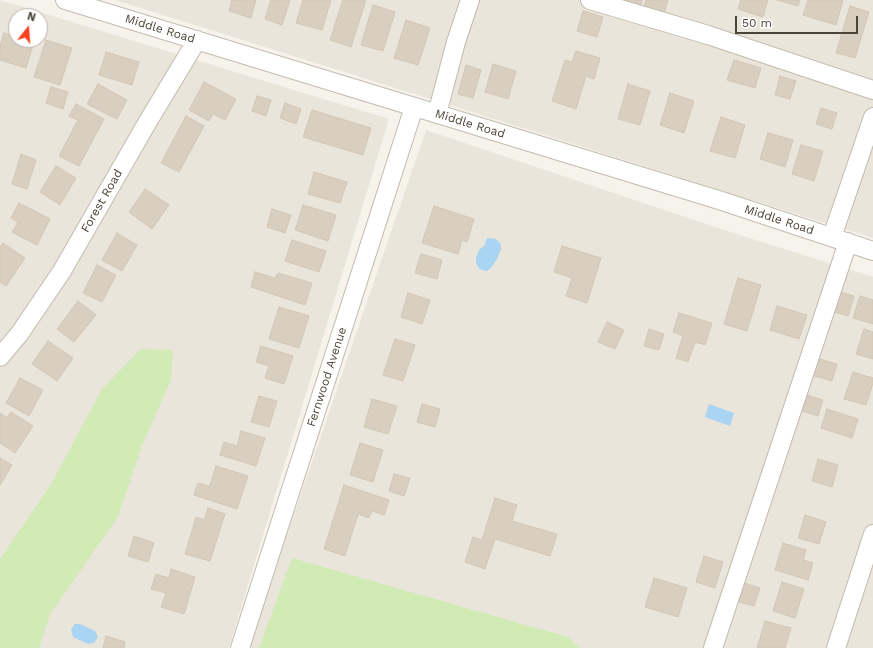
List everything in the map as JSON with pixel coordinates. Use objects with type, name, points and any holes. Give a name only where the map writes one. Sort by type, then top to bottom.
[{"type":"street","points":[[437,114],[456,42],[470,0]]},
{"type":"street","points":[[590,0],[708,35],[873,90]]},
{"type":"street","name":"Middle Road","points":[[71,1],[722,201],[873,251]]},
{"type":"street","name":"Forest Road","points":[[0,357],[20,333],[62,272],[147,123],[197,40]]},
{"type":"street","name":"Fernwood Avenue","points":[[240,648],[414,107]]},
{"type":"street","points":[[713,648],[840,240],[873,117]]},
{"type":"street","points":[[836,648],[873,534]]},
{"type":"shaded area","points":[[0,0],[26,8],[8,8],[8,48],[48,48],[48,15],[389,119],[229,648],[0,648]]},
{"type":"shaded area","points":[[115,0],[873,0],[873,238]]},
{"type":"shaded area","points":[[426,130],[727,231],[873,277],[873,648],[248,648]]},
{"type":"green space","points":[[141,349],[173,350],[171,380],[143,443],[118,517],[50,614],[39,648],[0,648],[0,559],[51,484],[102,389]]},
{"type":"green space","points":[[292,558],[568,637],[579,648],[259,648]]},
{"type":"water","points":[[487,238],[496,239],[501,244],[501,249],[497,259],[487,271],[479,268],[476,263],[476,258],[479,250],[484,246]]},
{"type":"water","points":[[709,404],[734,413],[730,426],[705,417]]},
{"type":"water","points":[[75,624],[80,624],[95,631],[98,637],[94,643],[88,644],[73,637],[71,629]]},
{"type":"building","points":[[232,0],[256,0],[251,18],[229,11]]},
{"type":"building","points":[[271,0],[290,0],[282,25],[265,19]]},
{"type":"building","points":[[303,0],[331,0],[322,30],[296,23]]},
{"type":"building","points":[[343,0],[366,0],[351,47],[330,40]]},
{"type":"building","points":[[623,0],[642,0],[639,11],[622,5]]},
{"type":"building","points":[[646,0],[668,0],[663,17],[643,11]]},
{"type":"building","points":[[741,0],[768,0],[763,17],[738,9]]},
{"type":"building","points":[[777,0],[800,0],[798,6]]},
{"type":"building","points":[[808,0],[843,0],[836,25],[803,15]]},
{"type":"building","points":[[373,5],[395,12],[383,51],[361,45]]},
{"type":"building","points":[[850,6],[869,12],[855,58],[836,53]]},
{"type":"building","points":[[583,11],[603,17],[597,37],[577,31]]},
{"type":"building","points":[[406,20],[430,28],[418,65],[394,58]]},
{"type":"building","points":[[4,33],[8,34],[8,48],[32,48],[26,68],[0,60],[0,46]]},
{"type":"building","points":[[48,41],[72,48],[60,85],[34,77],[43,48],[48,48]]},
{"type":"building","points":[[576,51],[600,58],[594,79],[586,76],[576,109],[552,101],[565,60],[572,62]]},
{"type":"building","points":[[106,52],[139,62],[132,85],[99,75]]},
{"type":"building","points":[[734,60],[761,68],[755,88],[727,80]]},
{"type":"building","points":[[493,64],[516,71],[508,99],[485,92]]},
{"type":"building","points":[[466,65],[481,70],[473,98],[458,94]]},
{"type":"building","points":[[780,76],[796,81],[790,99],[775,95]]},
{"type":"building","points":[[204,82],[236,99],[225,120],[213,114],[209,121],[189,110]]},
{"type":"building","points":[[98,84],[127,100],[117,119],[87,104]]},
{"type":"building","points":[[628,84],[650,91],[640,125],[618,119]]},
{"type":"building","points":[[51,87],[68,92],[63,109],[46,103]]},
{"type":"building","points":[[670,93],[694,101],[684,133],[660,125]]},
{"type":"building","points":[[257,96],[271,100],[266,116],[252,111]]},
{"type":"building","points":[[285,103],[301,109],[296,124],[280,118]]},
{"type":"building","points":[[76,104],[104,119],[79,166],[59,156],[78,120],[69,116]]},
{"type":"building","points":[[821,108],[837,113],[832,129],[816,124]]},
{"type":"building","points":[[312,110],[371,128],[363,155],[303,137]]},
{"type":"building","points":[[186,116],[204,126],[179,172],[161,163]]},
{"type":"building","points":[[721,117],[745,125],[735,158],[710,151]]},
{"type":"building","points":[[768,133],[793,140],[785,167],[760,159]]},
{"type":"building","points":[[801,145],[823,151],[814,181],[792,174]]},
{"type":"building","points":[[21,154],[36,160],[27,189],[12,184]]},
{"type":"building","points":[[56,166],[76,178],[60,205],[40,192]]},
{"type":"building","points":[[314,172],[347,182],[340,203],[308,194]]},
{"type":"building","points":[[145,189],[169,205],[152,229],[129,212]]},
{"type":"building","points":[[19,203],[50,219],[37,245],[12,232],[18,222],[11,218]]},
{"type":"building","points":[[303,205],[336,215],[328,241],[295,230]]},
{"type":"building","points":[[434,206],[474,219],[467,242],[462,240],[458,254],[422,243]]},
{"type":"building","points":[[272,209],[291,215],[285,233],[267,227]]},
{"type":"building","points":[[117,233],[137,245],[122,271],[102,260]]},
{"type":"building","points":[[292,240],[326,251],[319,272],[285,261]]},
{"type":"building","points":[[3,243],[25,258],[6,286],[0,282],[0,247]]},
{"type":"building","points":[[562,246],[601,258],[587,303],[566,296],[572,278],[554,272]]},
{"type":"building","points":[[421,254],[442,260],[437,279],[415,273]]},
{"type":"building","points":[[97,265],[116,275],[102,302],[83,293]]},
{"type":"building","points":[[255,272],[275,278],[278,273],[312,283],[305,305],[251,287]]},
{"type":"building","points":[[738,278],[761,285],[747,331],[724,324]]},
{"type":"building","points":[[840,292],[854,296],[848,316],[834,312]]},
{"type":"building","points":[[408,293],[430,300],[422,324],[401,317]]},
{"type":"building","points":[[860,296],[873,300],[873,324],[853,318]]},
{"type":"building","points":[[78,301],[96,315],[74,342],[57,329]]},
{"type":"building","points":[[777,306],[807,315],[799,339],[770,330]]},
{"type":"building","points":[[279,307],[309,316],[299,348],[269,339]]},
{"type":"building","points":[[679,313],[712,323],[705,345],[695,342],[688,362],[676,358],[683,336],[673,332]]},
{"type":"building","points":[[607,322],[624,330],[615,349],[598,342]]},
{"type":"building","points":[[649,329],[664,334],[659,350],[644,346]]},
{"type":"building","points":[[864,329],[873,332],[873,359],[856,354]]},
{"type":"building","points":[[395,339],[415,345],[403,381],[383,375]]},
{"type":"building","points":[[48,341],[73,358],[57,381],[32,364]]},
{"type":"building","points":[[261,346],[293,356],[284,384],[265,378],[269,366],[256,362]]},
{"type":"building","points":[[816,358],[837,364],[832,381],[811,375]]},
{"type":"building","points":[[853,372],[873,378],[873,383],[866,405],[844,399]]},
{"type":"building","points":[[20,378],[43,390],[29,416],[6,403]]},
{"type":"building","points":[[807,395],[823,400],[818,416],[802,411]]},
{"type":"building","points":[[259,396],[277,401],[269,427],[251,422]]},
{"type":"building","points":[[372,399],[397,406],[388,434],[364,427]]},
{"type":"building","points":[[422,404],[440,409],[435,427],[417,422]]},
{"type":"building","points":[[827,409],[858,419],[852,438],[821,428]]},
{"type":"building","points":[[11,412],[33,426],[15,453],[0,443],[0,413],[7,418]]},
{"type":"building","points":[[241,431],[265,438],[256,466],[220,455],[224,442],[237,446]]},
{"type":"building","points":[[360,443],[383,450],[373,482],[350,475]]},
{"type":"building","points":[[0,458],[12,465],[0,485]]},
{"type":"building","points":[[818,459],[838,465],[832,487],[812,481]]},
{"type":"building","points":[[216,466],[248,476],[237,509],[194,495],[198,483],[210,486]]},
{"type":"building","points":[[394,474],[410,478],[404,496],[389,491]]},
{"type":"building","points":[[344,485],[389,500],[384,515],[372,511],[369,518],[358,514],[345,556],[324,549]]},
{"type":"building","points":[[495,498],[517,505],[512,521],[557,534],[550,556],[495,539],[485,569],[465,562],[473,537],[482,540]]},
{"type":"building","points":[[208,508],[225,514],[210,561],[185,554],[196,517],[204,520]]},
{"type":"building","points":[[805,515],[826,522],[819,544],[798,538]]},
{"type":"building","points":[[134,536],[154,543],[148,562],[128,556]]},
{"type":"building","points":[[783,543],[806,550],[803,560],[813,563],[808,580],[775,570]]},
{"type":"building","points":[[704,556],[723,562],[715,588],[696,582]]},
{"type":"building","points":[[171,569],[195,577],[184,614],[161,607],[166,593],[151,589],[156,574],[169,578]]},
{"type":"building","points":[[654,578],[687,588],[678,617],[645,607]]},
{"type":"building","points":[[741,582],[760,588],[754,606],[736,601]]},
{"type":"building","points":[[782,582],[804,589],[795,618],[773,611]]},
{"type":"building","points":[[765,621],[791,628],[785,648],[757,648]]},
{"type":"building","points":[[106,636],[125,642],[124,648],[103,648]]}]
